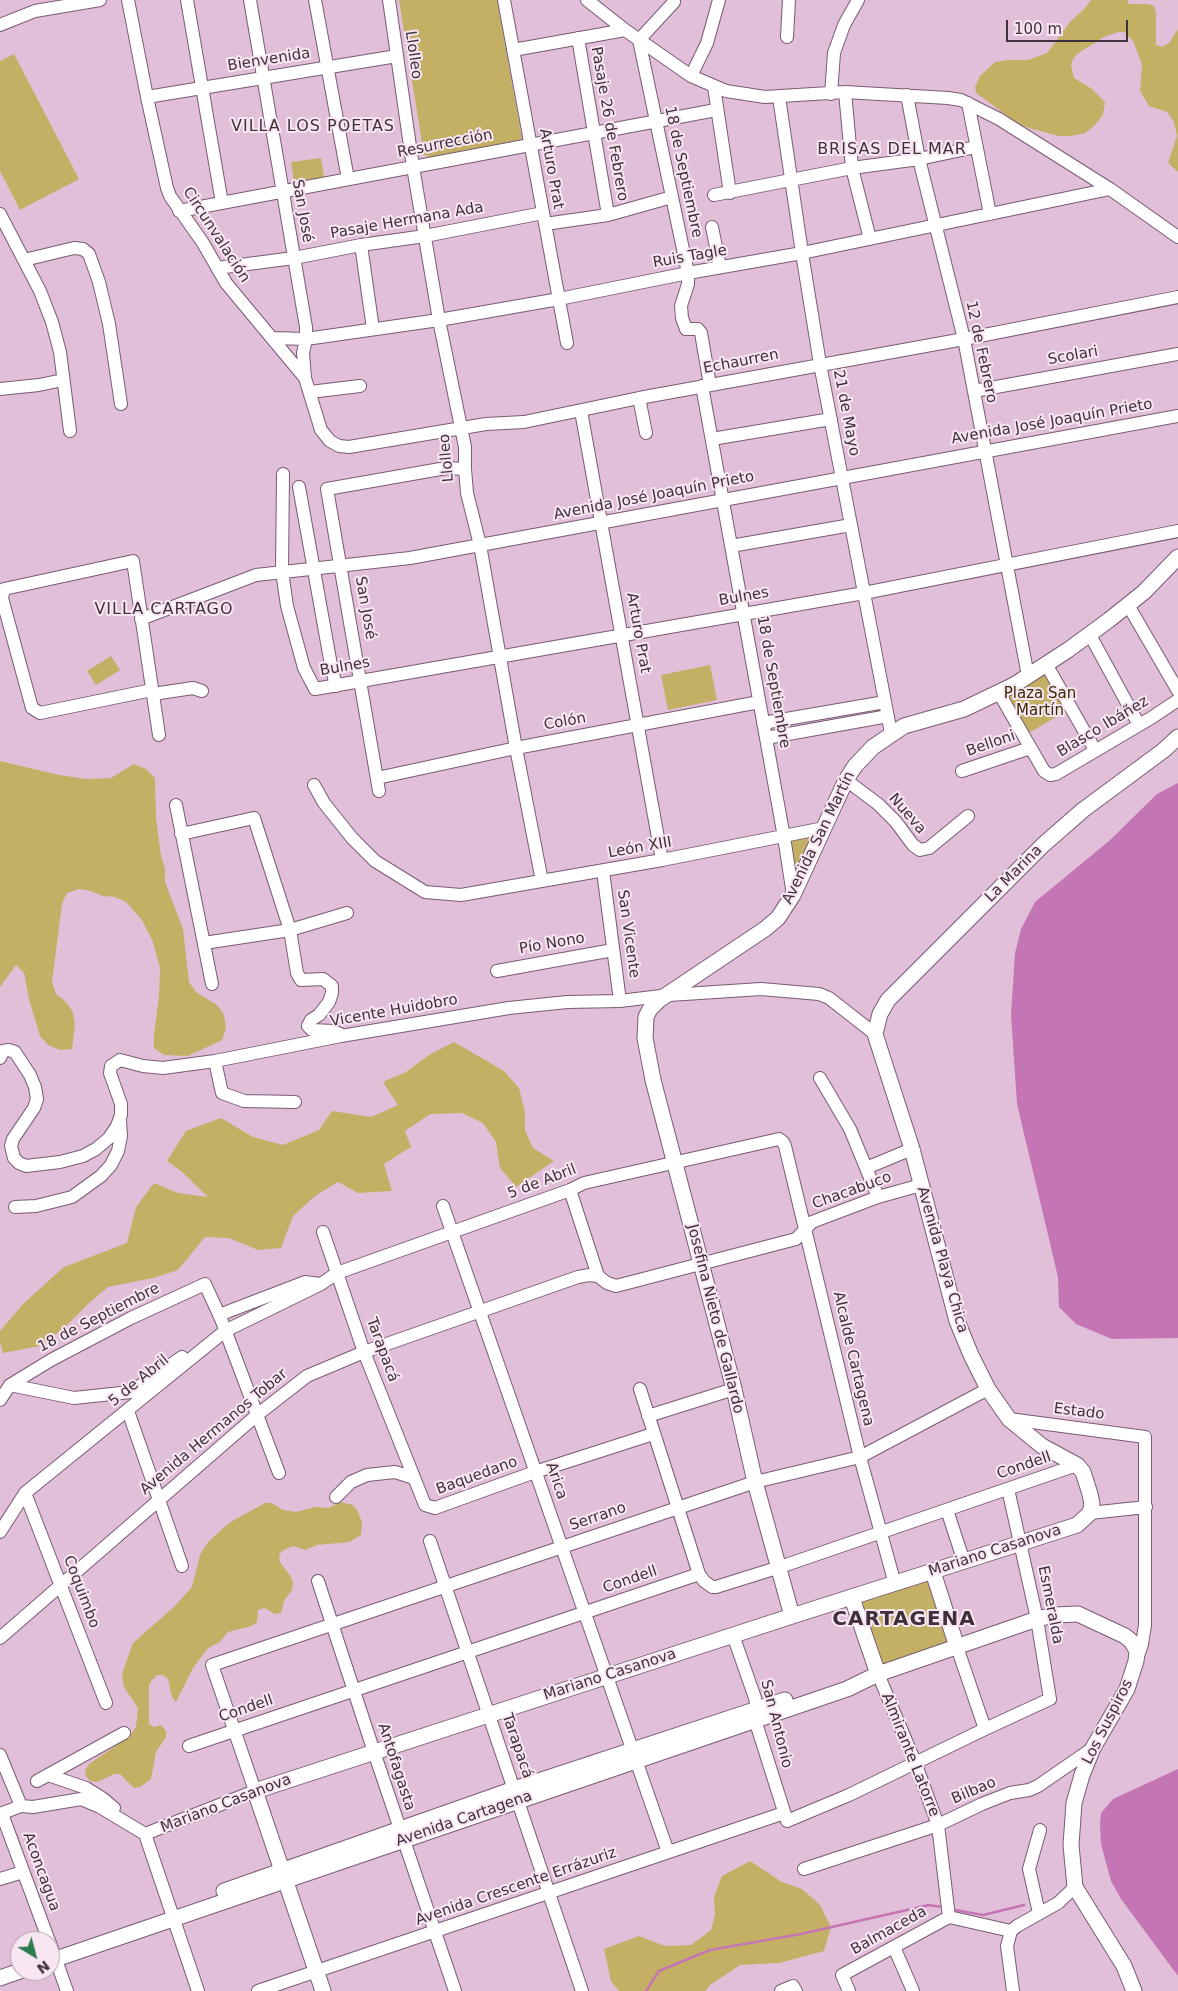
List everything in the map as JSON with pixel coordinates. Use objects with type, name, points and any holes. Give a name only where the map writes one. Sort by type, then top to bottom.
[{"type":"main road","name":"Avenida San Martín","points":[[644,1021],[654,1004],[778,918],[793,895],[846,780],[854,766],[864,756],[891,733],[912,723],[964,709],[999,693],[1028,676],[1090,634],[1128,605],[1159,578],[1178,558]]},
{"type":"main road","name":"La Marina","points":[[874,1034],[880,1014],[888,1000],[1043,845],[1083,810],[1164,750],[1178,737]]},
{"type":"main road","name":"Josefina Nieto de Gallardo","points":[[644,1021],[644,1038],[653,1080],[734,1389],[755,1482],[792,1616]]},
{"type":"main road","name":"Avenida Playa Chica","points":[[874,1034],[912,1149],[957,1321],[988,1389],[1008,1420],[1042,1446],[1077,1465]]},
{"type":"main road","points":[[1077,1465],[1083,1472],[1090,1494],[1092,1504],[1090,1513]]},
{"type":"main road","name":"Mariano Casanova","points":[[255,1791],[733,1635],[1021,1544],[1077,1525],[1090,1513]]},
{"type":"main road","points":[[933,1572],[957,1647]]},
{"type":"main road","name":"Almirante Latorre","points":[[852,1598],[878,1674]]},
{"type":"main road","name":"Avenida Cartagena","points":[[60,1948],[173,1914],[757,1714],[846,1680],[878,1674],[1037,1618],[1078,1614],[1089,1618],[1125,1636],[1131,1641],[1137,1651],[1136,1661]]},
{"type":"main road","name":"Los Suspiros","points":[[1134,1991],[1124,1966],[1075,1888],[1071,1852],[1072,1817],[1082,1775],[1093,1748],[1124,1696],[1136,1661]]},
{"type":"main road","points":[[255,1791],[324,1991]]},
{"type":"street","points":[[0,25],[35,11],[100,0]]},
{"type":"street","name":"Circunvalación","points":[[128,0],[167,188],[179,210],[244,306],[305,378]]},
{"type":"street","points":[[188,0],[222,203]]},
{"type":"street","name":"San José","points":[[250,0],[306,327],[303,353],[305,378],[319,426]]},
{"type":"street","points":[[315,0],[348,179]]},
{"type":"street","name":"Llolleo","points":[[389,0],[413,167],[439,320],[465,447],[467,493],[480,545],[542,881]]},
{"type":"street","name":"Arturo Prat","points":[[504,0],[567,343]]},
{"type":"street","points":[[587,0],[625,30],[691,76],[714,87],[746,96],[779,97],[845,92],[948,98],[968,103],[1000,119],[1110,189],[1178,237]]},
{"type":"street","points":[[691,76],[707,43],[719,0]]},
{"type":"street","points":[[787,37],[789,0]]},
{"type":"street","points":[[831,94],[834,54],[844,25],[858,0]]},
{"type":"street","points":[[639,40],[674,2]]},
{"type":"street","points":[[513,50],[625,30]]},
{"type":"street","name":"Pasaje 26 de Febrero","points":[[578,38],[608,215]]},
{"type":"street","name":"18 de Septiembre","points":[[639,40],[688,273],[688,284],[681,306],[682,318],[686,329],[698,329],[701,333],[712,439],[793,895]]},
{"type":"street","name":"Bienvenida","points":[[147,97],[263,76],[396,56]]},
{"type":"street","points":[[714,87],[730,193]]},
{"type":"street","points":[[845,92],[852,168],[870,239]]},
{"type":"street","name":"12 de Febrero","points":[[907,95],[935,227],[964,339],[1028,676]]},
{"type":"street","name":"21 de Mayo","points":[[779,97],[820,364],[891,733]]},
{"type":"street","points":[[968,103],[990,214]]},
{"type":"street","name":"Resurrección","points":[[179,210],[716,110]]},
{"type":"street","points":[[714,195],[852,168],[976,147]]},
{"type":"street","name":"Ruis Tagle","points":[[273,338],[306,339],[439,320],[559,299],[935,227],[1110,189]]},
{"type":"street","name":"Pasaje Hermana Ada","points":[[217,268],[294,258],[425,236],[544,219],[608,215],[672,197]]},
{"type":"street","points":[[0,214],[24,260],[52,322],[60,352],[70,431]]},
{"type":"street","points":[[712,227],[720,267]]},
{"type":"street","points":[[361,246],[373,329]]},
{"type":"street","points":[[24,260],[74,248],[89,254],[99,282],[109,324],[121,404]]},
{"type":"street","name":"Echaurren","points":[[319,426],[323,434],[330,441],[339,446],[349,447],[461,428],[504,422],[524,422],[706,385],[964,339],[1178,297]]},
{"type":"street","name":"Scolari","points":[[974,391],[1178,354]]},
{"type":"street","points":[[0,389],[39,385],[63,380]]},
{"type":"street","points":[[310,392],[360,386]]},
{"type":"street","points":[[639,398],[646,433]]},
{"type":"street","name":"Arturo Prat","points":[[581,411],[662,860]]},
{"type":"street","name":"Avenida José Joaquín Prieto","points":[[141,619],[256,575],[410,558],[1178,416]]},
{"type":"street","points":[[712,439],[830,419]]},
{"type":"street","name":"San José","points":[[378,785],[327,489],[446,468],[465,469]]},
{"type":"street","points":[[282,571],[283,474]]},
{"type":"street","points":[[299,487],[336,686]]},
{"type":"street","points":[[731,546],[851,525]]},
{"type":"street","name":"Bulnes","points":[[282,571],[286,606],[304,668],[315,689],[1008,566],[1178,531]]},
{"type":"street","points":[[160,735],[153,692],[141,619],[133,561],[4,589],[2,598],[32,708],[40,713],[153,692],[193,688],[202,691]]},
{"type":"street","points":[[1128,605],[1178,691]]},
{"type":"street","points":[[1090,634],[1140,725]]},
{"type":"street","points":[[1046,664],[1095,750]]},
{"type":"street","name":"Blasco Ibáñez","points":[[999,693],[1044,771],[1050,775],[1056,774],[1140,725],[1178,700]]},
{"type":"street","name":"Colón","points":[[378,785],[516,748],[759,702]]},
{"type":"street","points":[[763,723],[885,702]]},
{"type":"street","points":[[766,738],[888,716]]},
{"type":"street","name":"Belloni","points":[[962,771],[1030,748]]},
{"type":"street","name":"Nueva","points":[[846,780],[878,804],[896,822],[913,846],[920,850],[929,848],[968,816]]},
{"type":"street","name":"León XIII","points":[[314,785],[324,804],[352,838],[375,861],[425,892],[461,895],[603,871],[824,828]]},
{"type":"street","points":[[176,805],[212,984]]},
{"type":"street","points":[[181,834],[254,818],[290,930],[297,973],[301,980],[323,979],[332,986],[329,1002],[319,1015],[311,1020],[308,1026],[312,1030],[333,1031],[341,1036]]},
{"type":"street","name":"San Vicente","points":[[603,871],[620,1001]]},
{"type":"street","points":[[204,943],[290,930],[347,913]]},
{"type":"street","name":"Pío Nono","points":[[497,971],[613,950]]},
{"type":"street","name":"Vicente Huidobro","points":[[120,1121],[121,1104],[110,1072],[112,1066],[117,1061],[124,1060],[143,1066],[163,1068],[215,1061],[341,1036],[509,1008],[567,1002],[620,1001],[669,995],[761,989],[819,994],[830,998],[874,1034]]},
{"type":"street","points":[[0,1058],[3,1051],[15,1052],[30,1075],[36,1096],[34,1108],[13,1138],[11,1146],[12,1154],[16,1161],[23,1165],[60,1162],[83,1156],[96,1149],[109,1138],[120,1121]]},
{"type":"street","points":[[215,1061],[222,1093],[244,1101],[295,1102]]},
{"type":"street","points":[[820,1078],[850,1129],[878,1197]]},
{"type":"street","points":[[15,1207],[36,1206],[72,1197],[101,1176],[111,1164],[118,1151],[121,1136],[120,1121]]},
{"type":"street","name":"5 de Abril","points":[[0,1532],[25,1493],[224,1331],[321,1284],[338,1273],[570,1190],[584,1183],[779,1139],[784,1142]]},
{"type":"street","name":"Alcalde Cartagena","points":[[784,1142],[860,1458],[895,1584]]},
{"type":"street","points":[[866,1168],[912,1149]]},
{"type":"street","name":"Chacabuco","points":[[598,1276],[616,1286],[796,1239],[812,1222],[878,1197],[921,1185]]},
{"type":"street","points":[[570,1190],[598,1276]]},
{"type":"street","name":"Arica","points":[[443,1206],[668,1852]]},
{"type":"street","name":"Tarapacá","points":[[323,1232],[364,1352],[414,1478]]},
{"type":"street","name":"Avenida Hermanos Tobar","points":[[0,1638],[257,1415],[307,1376],[364,1352],[578,1276],[589,1274],[598,1276]]},
{"type":"street","points":[[279,1473],[219,1315],[305,1282],[321,1284]]},
{"type":"street","name":"18 de Septiembre","points":[[10,1385],[59,1356],[131,1318],[205,1284],[219,1315]]},
{"type":"street","points":[[0,1400],[10,1385],[74,1398],[131,1392],[210,1337],[224,1331]]},
{"type":"street","points":[[640,1389],[699,1574]]},
{"type":"street","points":[[648,1416],[734,1389]]},
{"type":"street","name":"Serrano","points":[[234,1730],[212,1665],[755,1482],[860,1458],[988,1389]]},
{"type":"street","points":[[128,1411],[182,1566]]},
{"type":"street","name":"Estado","points":[[1008,1420],[1145,1437]]},
{"type":"street","name":"Baquedano","points":[[414,1478],[425,1505],[434,1508],[535,1472],[653,1434]]},
{"type":"street","name":"Los Suspiros","points":[[1136,1661],[1142,1644],[1145,1625],[1145,1437]]},
{"type":"street","name":"Condell","points":[[189,1746],[699,1574],[708,1585],[716,1587],[881,1533],[1077,1465]]},
{"type":"street","points":[[336,1497],[351,1482],[367,1475],[394,1472],[414,1478]]},
{"type":"street","name":"Esmeralda","points":[[1008,1489],[1037,1618],[1050,1699]]},
{"type":"street","name":"Coquimbo","points":[[25,1493],[62,1584],[106,1703]]},
{"type":"street","points":[[1090,1513],[1146,1507]]},
{"type":"street","points":[[947,1510],[964,1562]]},
{"type":"street","name":"Tarapacá","points":[[430,1541],[582,1991]]},
{"type":"street","name":"Antofagasta","points":[[318,1581],[401,1835],[455,1991]]},
{"type":"street","name":"San Antonio","points":[[733,1635],[757,1714],[757,1726],[785,1817]]},
{"type":"street","points":[[957,1647],[984,1729]]},
{"type":"street","name":"Almirante Latorre","points":[[878,1674],[915,1762],[938,1825],[949,1917]]},
{"type":"street","name":"Avenida Crescente Errázuriz","points":[[258,1991],[668,1852],[785,1817],[849,1795],[1050,1699]]},
{"type":"street","points":[[234,1730],[255,1791]]},
{"type":"street","points":[[124,1733],[42,1778],[77,1784],[94,1792],[115,1810],[126,1824]]},
{"type":"street","name":"Bilbao","points":[[804,1869],[938,1825],[982,1804],[1038,1786],[1093,1748]]},
{"type":"street","points":[[0,1755],[21,1806]]},
{"type":"street","name":"Mariano Casanova","points":[[145,1834],[255,1791]]},
{"type":"street","points":[[1,1814],[21,1806],[42,1806],[81,1799],[100,1806],[126,1824],[145,1834],[198,1991]]},
{"type":"street","name":"Aconcagua","points":[[1,1814],[44,1931]]},
{"type":"street","points":[[1039,1913],[1029,1869],[1040,1830]]},
{"type":"street","points":[[0,1880],[23,1872]]},
{"type":"street","points":[[1013,1991],[1007,1946],[1011,1932],[1039,1913],[1058,1904],[1075,1888]]},
{"type":"street","name":"Balmaceda","points":[[849,1991],[842,1975],[949,1917],[1011,1932]]},
{"type":"street","points":[[894,1947],[912,1991]]},
{"type":"street","name":"Aconcagua","points":[[60,1974],[67,1991]]},
{"type":"street","points":[[781,1991],[793,1986],[796,1991]]},
{"type":"green space","points":[[399,0],[497,0],[522,139],[518,144],[432,158],[424,155]]},
{"type":"green space","points":[[1091,0],[1127,0],[1129,4],[1148,4],[1154,6],[1156,13],[1156,45],[1162,47],[1169,43],[1178,29],[1178,172],[1168,163],[1177,136],[1174,122],[1167,112],[1149,106],[1140,91],[1142,64],[1133,41],[1124,32],[1104,37],[1077,54],[1073,59],[1071,65],[1074,78],[1092,89],[1105,102],[1103,115],[1085,133],[1059,136],[1029,128],[1017,123],[976,93],[975,87],[980,76],[995,62],[1028,60],[1047,53],[1070,22]]},
{"type":"green space","points":[[14,54],[79,179],[20,210],[0,171],[0,61]]},
{"type":"green space","points":[[321,158],[324,177],[294,182],[291,162]]},
{"type":"green space","points":[[111,656],[120,670],[96,685],[87,671]]},
{"type":"green space","points":[[710,665],[717,700],[668,710],[661,675]]},
{"type":"green space","name":"Plaza San Martín","points":[[1048,673],[1068,710],[1027,734],[1005,698]]},
{"type":"green space","points":[[0,761],[59,775],[86,779],[111,778],[134,764],[146,769],[155,778],[156,818],[161,856],[165,869],[165,882],[183,929],[189,982],[196,992],[217,1005],[224,1015],[226,1028],[222,1040],[188,1056],[164,1055],[154,1048],[160,968],[153,942],[142,920],[126,902],[91,891],[79,889],[67,893],[62,904],[52,982],[56,994],[66,1002],[73,1012],[75,1024],[72,1049],[60,1050],[48,1045],[40,1036],[29,999],[24,973],[16,965],[0,987]]},
{"type":"green space","points":[[819,834],[796,885],[789,841]]},
{"type":"green space","points":[[454,1042],[504,1071],[519,1088],[525,1112],[525,1130],[533,1148],[554,1161],[516,1187],[500,1168],[496,1142],[483,1123],[462,1113],[430,1114],[405,1131],[411,1147],[384,1164],[392,1191],[358,1193],[338,1182],[315,1196],[293,1216],[281,1248],[258,1250],[229,1238],[205,1237],[178,1270],[153,1278],[108,1287],[65,1327],[40,1346],[3,1353],[0,1331],[23,1304],[64,1267],[127,1243],[136,1207],[154,1183],[178,1193],[208,1197],[181,1171],[167,1161],[186,1131],[221,1118],[253,1137],[283,1145],[319,1130],[332,1111],[371,1117],[398,1105],[383,1082],[406,1072],[429,1055]]},
{"type":"green space","points":[[340,1502],[353,1505],[357,1510],[362,1522],[361,1535],[349,1542],[317,1545],[305,1550],[293,1546],[282,1551],[279,1556],[280,1562],[293,1583],[292,1590],[284,1601],[281,1613],[275,1614],[264,1608],[258,1610],[257,1622],[252,1626],[228,1632],[220,1642],[208,1648],[193,1668],[176,1702],[172,1697],[168,1679],[163,1675],[157,1675],[152,1680],[149,1685],[149,1724],[154,1727],[161,1725],[166,1731],[166,1737],[156,1752],[151,1779],[140,1787],[134,1788],[120,1774],[114,1774],[97,1782],[90,1781],[86,1776],[85,1770],[89,1764],[129,1737],[136,1727],[138,1708],[124,1687],[122,1674],[133,1643],[174,1607],[192,1587],[200,1555],[208,1542],[229,1523],[265,1503],[272,1503],[283,1510],[296,1512],[315,1507],[329,1508]]},
{"type":"green space","points":[[929,1577],[950,1642],[880,1665],[857,1599]]},
{"type":"green space","points":[[750,1861],[782,1882],[802,1889],[820,1905],[831,1927],[824,1951],[779,1963],[740,1965],[710,1985],[705,1991],[619,1991],[611,1981],[604,1949],[639,1936],[665,1946],[691,1945],[711,1930],[715,1915],[714,1897],[722,1876]]},
{"type":"shaded area","points":[[1178,783],[1178,1338],[1112,1339],[1076,1324],[1059,1307],[1058,1277],[1017,1104],[1011,1015],[1015,953],[1021,929],[1035,902],[1109,841],[1157,794]]},
{"type":"shaded area","points":[[1178,1769],[1178,1976],[1121,1899],[1111,1881],[1101,1844],[1100,1824],[1101,1813],[1113,1799]]},
{"type":"waterway","points":[[646,1991],[659,1971],[710,1950],[801,1934],[929,1905],[942,1907]]},
{"type":"waterway","points":[[955,1910],[983,1915],[1024,1905]]},
{"type":"district","name":"VILLA LOS POETAS","points":[[313,127]]},
{"type":"district","name":"BRISAS DEL MAR","points":[[892,150]]},
{"type":"district","name":"VILLA CARTAGO","points":[[164,610]]},
{"type":"district","name":"CARTAGENA","points":[[904,1620]]}]
